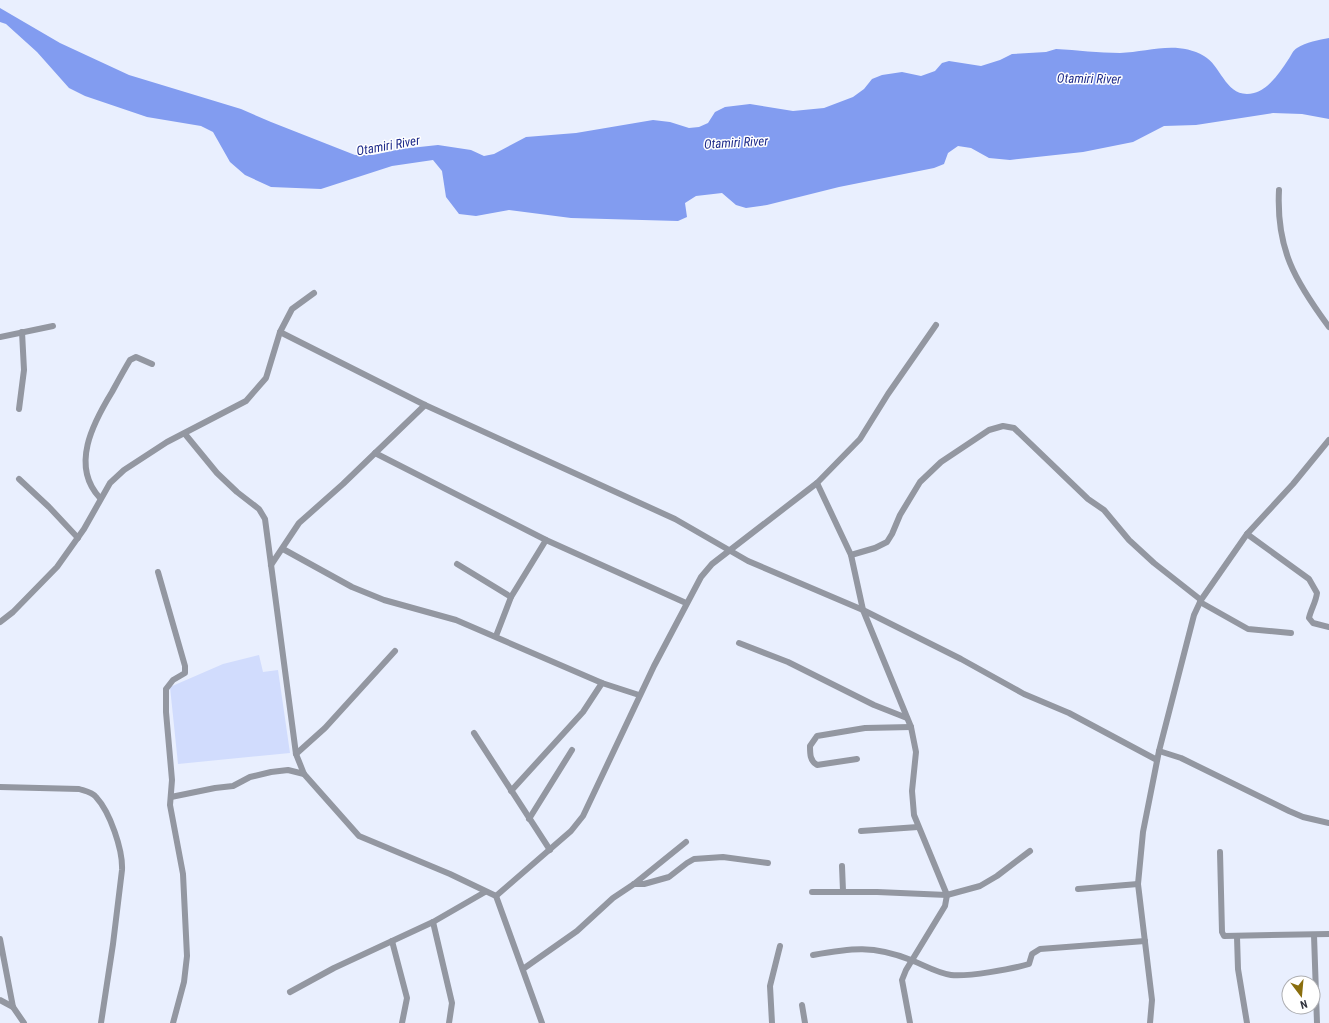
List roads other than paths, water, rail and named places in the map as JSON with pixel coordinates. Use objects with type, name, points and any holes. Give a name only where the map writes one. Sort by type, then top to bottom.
[{"type":"street","points":[[1279,190],[1278,209],[1282,238],[1290,266],[1329,327]]},
{"type":"street","points":[[0,622],[13,612],[57,567],[78,538],[110,483],[124,470],[167,442],[246,401],[266,378],[280,332],[292,309],[314,293]]},
{"type":"street","points":[[496,896],[571,831],[582,816],[592,799],[639,695],[686,603],[708,568],[729,550],[817,483],[860,439],[888,394],[936,325]]},
{"type":"street","points":[[0,337],[53,326]]},
{"type":"street","points":[[20,409],[24,370],[22,332]]},
{"type":"street","points":[[280,332],[425,405],[675,519],[748,561],[863,610],[961,659],[1024,694],[1069,713],[1157,760]]},
{"type":"street","points":[[100,498],[91,489],[86,467],[92,426],[130,360],[136,357],[152,364]]},
{"type":"street","points":[[271,565],[299,523],[425,405]]},
{"type":"street","points":[[851,554],[875,548],[887,542],[900,515],[920,482],[941,462],[989,430],[1003,426],[1014,428],[1088,499],[1104,510],[1129,540],[1200,601],[1248,629],[1291,633]]},
{"type":"street","points":[[185,434],[217,473],[262,514],[265,519],[296,754],[304,774],[359,836],[450,874],[496,896],[542,1023]]},
{"type":"street","points":[[1150,1023],[1152,1000],[1138,884],[1143,832],[1159,751],[1192,622],[1200,601],[1247,534],[1293,484],[1329,440]]},
{"type":"street","points":[[375,453],[546,540],[686,603]]},
{"type":"street","points":[[18,479],[49,507],[78,538]]},
{"type":"street","points":[[817,483],[851,554],[863,610],[911,727],[916,752],[913,803],[914,815],[946,895],[945,906],[912,960],[902,980],[910,1023]]},
{"type":"street","points":[[1247,534],[1309,579],[1317,593],[1316,602],[1310,612],[1309,618],[1313,623],[1329,627]]},
{"type":"street","points":[[496,636],[511,597],[546,540]]},
{"type":"street","points":[[283,549],[352,587],[384,600],[456,620],[602,683],[639,695]]},
{"type":"street","points":[[457,564],[511,597]]},
{"type":"street","points":[[158,572],[185,666],[185,673],[173,680],[166,689],[166,712],[172,780],[170,805],[183,874],[187,956],[184,982],[173,1023]]},
{"type":"street","points":[[739,642],[788,662],[874,705],[907,718]]},
{"type":"street","points":[[296,754],[330,723],[395,651]]},
{"type":"street","points":[[511,791],[583,712],[602,683]]},
{"type":"street","points":[[857,759],[818,765],[814,763],[811,757],[810,746],[817,736],[865,728],[911,727]]},
{"type":"street","points":[[474,733],[550,850]]},
{"type":"street","points":[[529,819],[572,750]]},
{"type":"street","points":[[1159,751],[1180,758],[1303,817],[1329,823]]},
{"type":"street","points":[[171,797],[233,786],[250,777],[271,772],[288,770],[304,774]]},
{"type":"street","points":[[0,787],[79,789],[88,792],[96,796],[116,834],[120,846],[122,865],[113,944],[101,1023]]},
{"type":"street","points":[[861,831],[918,827]]},
{"type":"street","points":[[523,969],[577,931],[613,898],[634,884],[686,842]]},
{"type":"street","points":[[812,892],[843,891],[946,895],[980,886],[997,876],[1030,851]]},
{"type":"street","points":[[1220,852],[1222,932],[1224,936],[1237,937],[1329,934]]},
{"type":"street","points":[[634,884],[644,884],[669,877],[687,862],[694,859],[724,857],[768,863]]},
{"type":"street","points":[[842,866],[843,891]]},
{"type":"street","points":[[1078,889],[1138,884]]},
{"type":"street","points":[[290,992],[334,968],[433,922],[485,892]]},
{"type":"street","points":[[433,922],[452,1003],[449,1023]]},
{"type":"street","points":[[1314,935],[1317,1023]]},
{"type":"street","points":[[1237,937],[1238,969],[1248,1023]]},
{"type":"street","points":[[0,939],[13,1007],[24,1023]]},
{"type":"street","points":[[392,941],[407,998],[402,1023]]},
{"type":"street","points":[[813,955],[842,950],[874,949],[912,960],[936,971],[960,976],[1029,964],[1032,954],[1040,950],[1145,941]]},
{"type":"street","points":[[772,1023],[770,986],[780,946]]},
{"type":"street","points":[[0,1000],[13,1007]]},
{"type":"street","points":[[802,1005],[805,1023]]},
{"type":"water","name":"Otamiri River","points":[[0,8],[60,43],[129,75],[241,109],[355,155],[373,155],[401,149],[438,145],[471,150],[484,156],[494,154],[526,137],[576,133],[653,120],[670,122],[689,128],[699,127],[708,123],[715,112],[725,107],[750,104],[793,111],[824,108],[853,97],[864,89],[872,79],[882,75],[902,72],[921,76],[935,71],[942,63],[949,61],[981,66],[1000,60],[1012,54],[1046,52],[1056,49],[1104,53],[1120,53],[1162,48],[1194,51],[1210,61],[1225,81],[1237,92],[1245,94],[1254,93],[1265,88],[1274,80],[1296,49],[1317,40],[1329,38],[1329,119],[1302,114],[1273,113],[1196,125],[1164,126],[1133,142],[1083,152],[1010,160],[989,158],[971,148],[958,146],[948,153],[944,164],[934,168],[839,187],[767,205],[746,208],[736,205],[722,193],[696,196],[685,203],[687,217],[678,221],[571,218],[509,210],[476,216],[459,214],[446,197],[442,171],[433,160],[392,166],[321,189],[271,187],[245,175],[230,162],[213,132],[201,126],[147,117],[85,96],[69,88],[37,52],[6,24],[0,22]]}]
